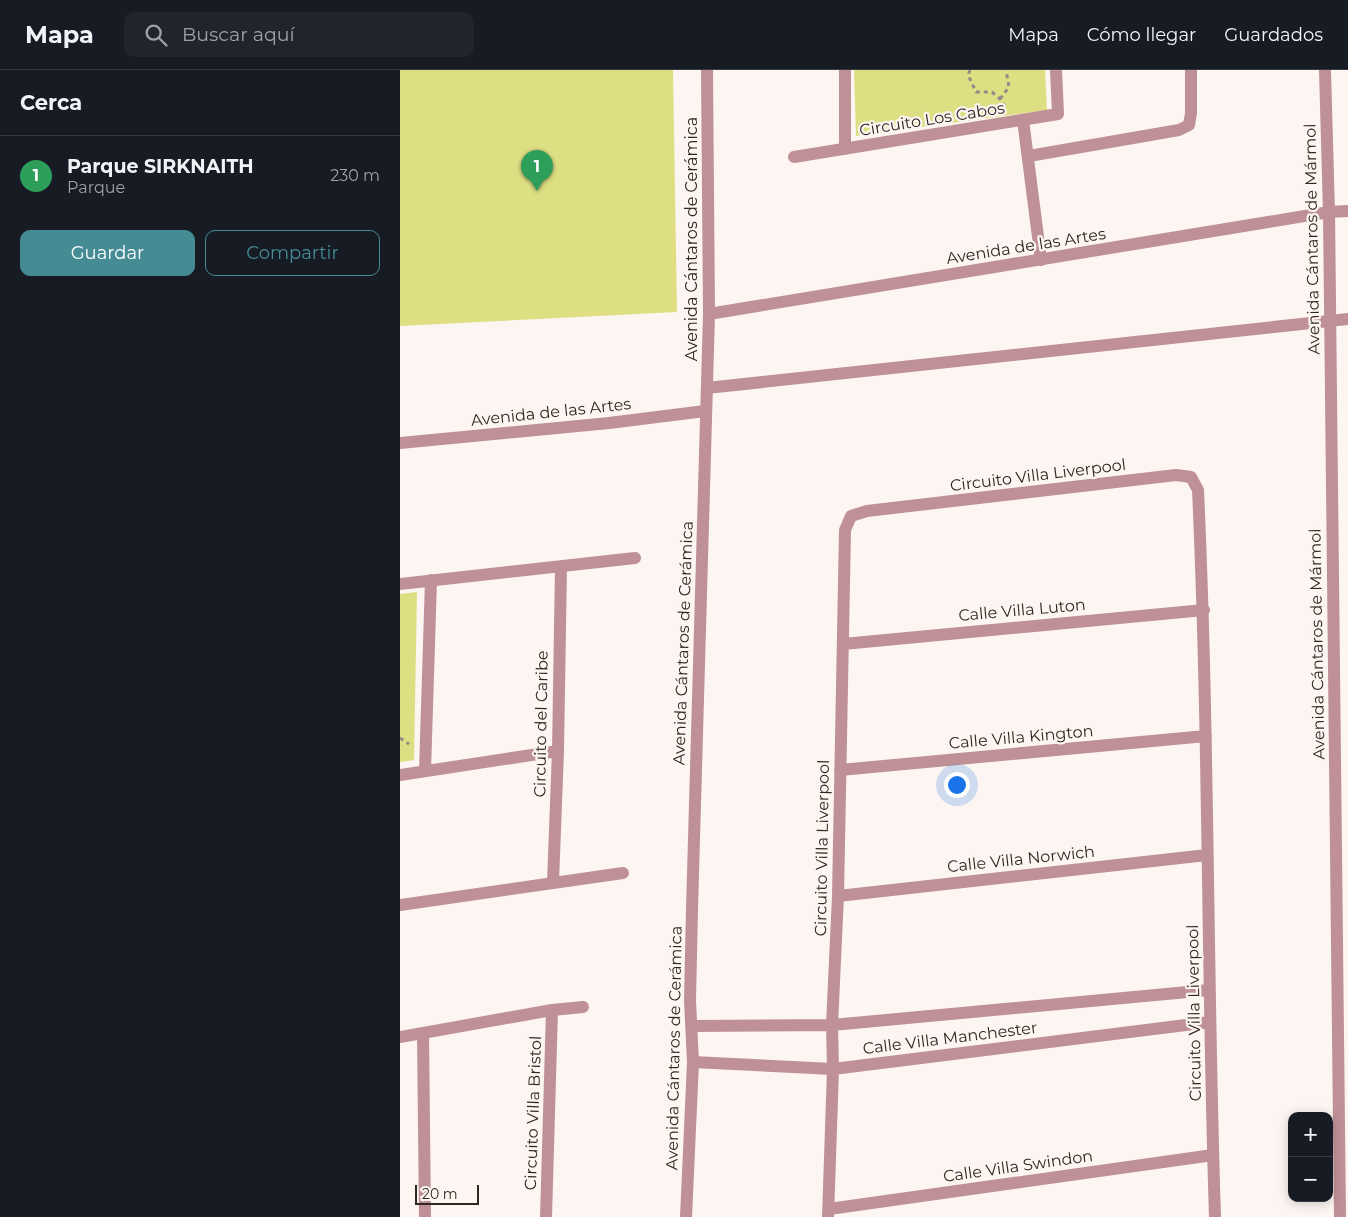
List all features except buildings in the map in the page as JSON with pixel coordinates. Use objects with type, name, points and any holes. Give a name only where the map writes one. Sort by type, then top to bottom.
[{"type":"street","name":"Avenida Cántaros de Cerámica","points":[[686,1217],[693,1062],[690,1001],[709,314],[707,70]]},
{"type":"street","name":"Circuito Los Cabos","points":[[845,70],[845,149]]},
{"type":"street","name":"Circuito Los Cabos","points":[[794,157],[1058,114],[1056,70]]},
{"type":"street","points":[[1028,156],[1178,130],[1189,124],[1191,113],[1190,70]]},
{"type":"street","name":"Avenida Cántaros de Mármol","points":[[1325,70],[1329,212],[1340,1217]]},
{"type":"street","name":"Circuito Los Cabos","points":[[1023,120],[1041,260]]},
{"type":"street","name":"Avenida de las Artes","points":[[709,314],[1329,212],[1348,211]]},
{"type":"street","points":[[707,388],[1348,320]]},
{"type":"street","name":"Avenida de las Artes","points":[[400,444],[609,423],[705,411]]},
{"type":"street","name":"Circuito Villa Liverpool","points":[[828,1213],[844,644],[844,530],[851,516],[867,511],[1176,475],[1191,477],[1198,490],[1204,610],[1209,990],[1215,1217]]},
{"type":"street","points":[[400,584],[635,558]]},
{"type":"street","name":"Circuito del Caribe","points":[[553,882],[558,751],[561,566]]},
{"type":"street","points":[[425,771],[431,580]]},
{"type":"street","name":"Calle Villa Luton","points":[[844,644],[1204,610]]},
{"type":"street","name":"Calle Villa Kington","points":[[840,770],[1206,736]]},
{"type":"street","points":[[400,775],[558,751]]},
{"type":"street","name":"Calle Villa Norwich","points":[[838,896],[1207,855]]},
{"type":"street","points":[[400,906],[623,873]]},
{"type":"street","name":"Calle Villa Manchester","points":[[692,1026],[832,1025],[1209,990]]},
{"type":"street","name":"Circuito Villa Bristol","points":[[400,1037],[552,1010],[583,1007]]},
{"type":"street","name":"Circuito Villa Bristol","points":[[546,1217],[552,1010]]},
{"type":"street","name":"Calle Villa Manchester","points":[[693,1062],[833,1069],[1210,1022]]},
{"type":"street","points":[[423,1033],[425,1217]]},
{"type":"street","name":"Calle Villa Swindon","points":[[828,1213],[1213,1155]]},
{"type":"path","points":[[970,70],[968,75],[976,92],[992,92],[1000,98],[1009,88],[1006,70]]},
{"type":"shaded area","points":[[400,70],[673,70],[677,312],[400,326]]},
{"type":"shaded area","points":[[854,70],[1045,70],[1047,110],[856,136]]},
{"type":"shaded area","points":[[417,592],[414,760],[400,762],[400,594]]},
{"type":"place","name":"Parque SIRKNAITH","points":[[537,191]]}]
